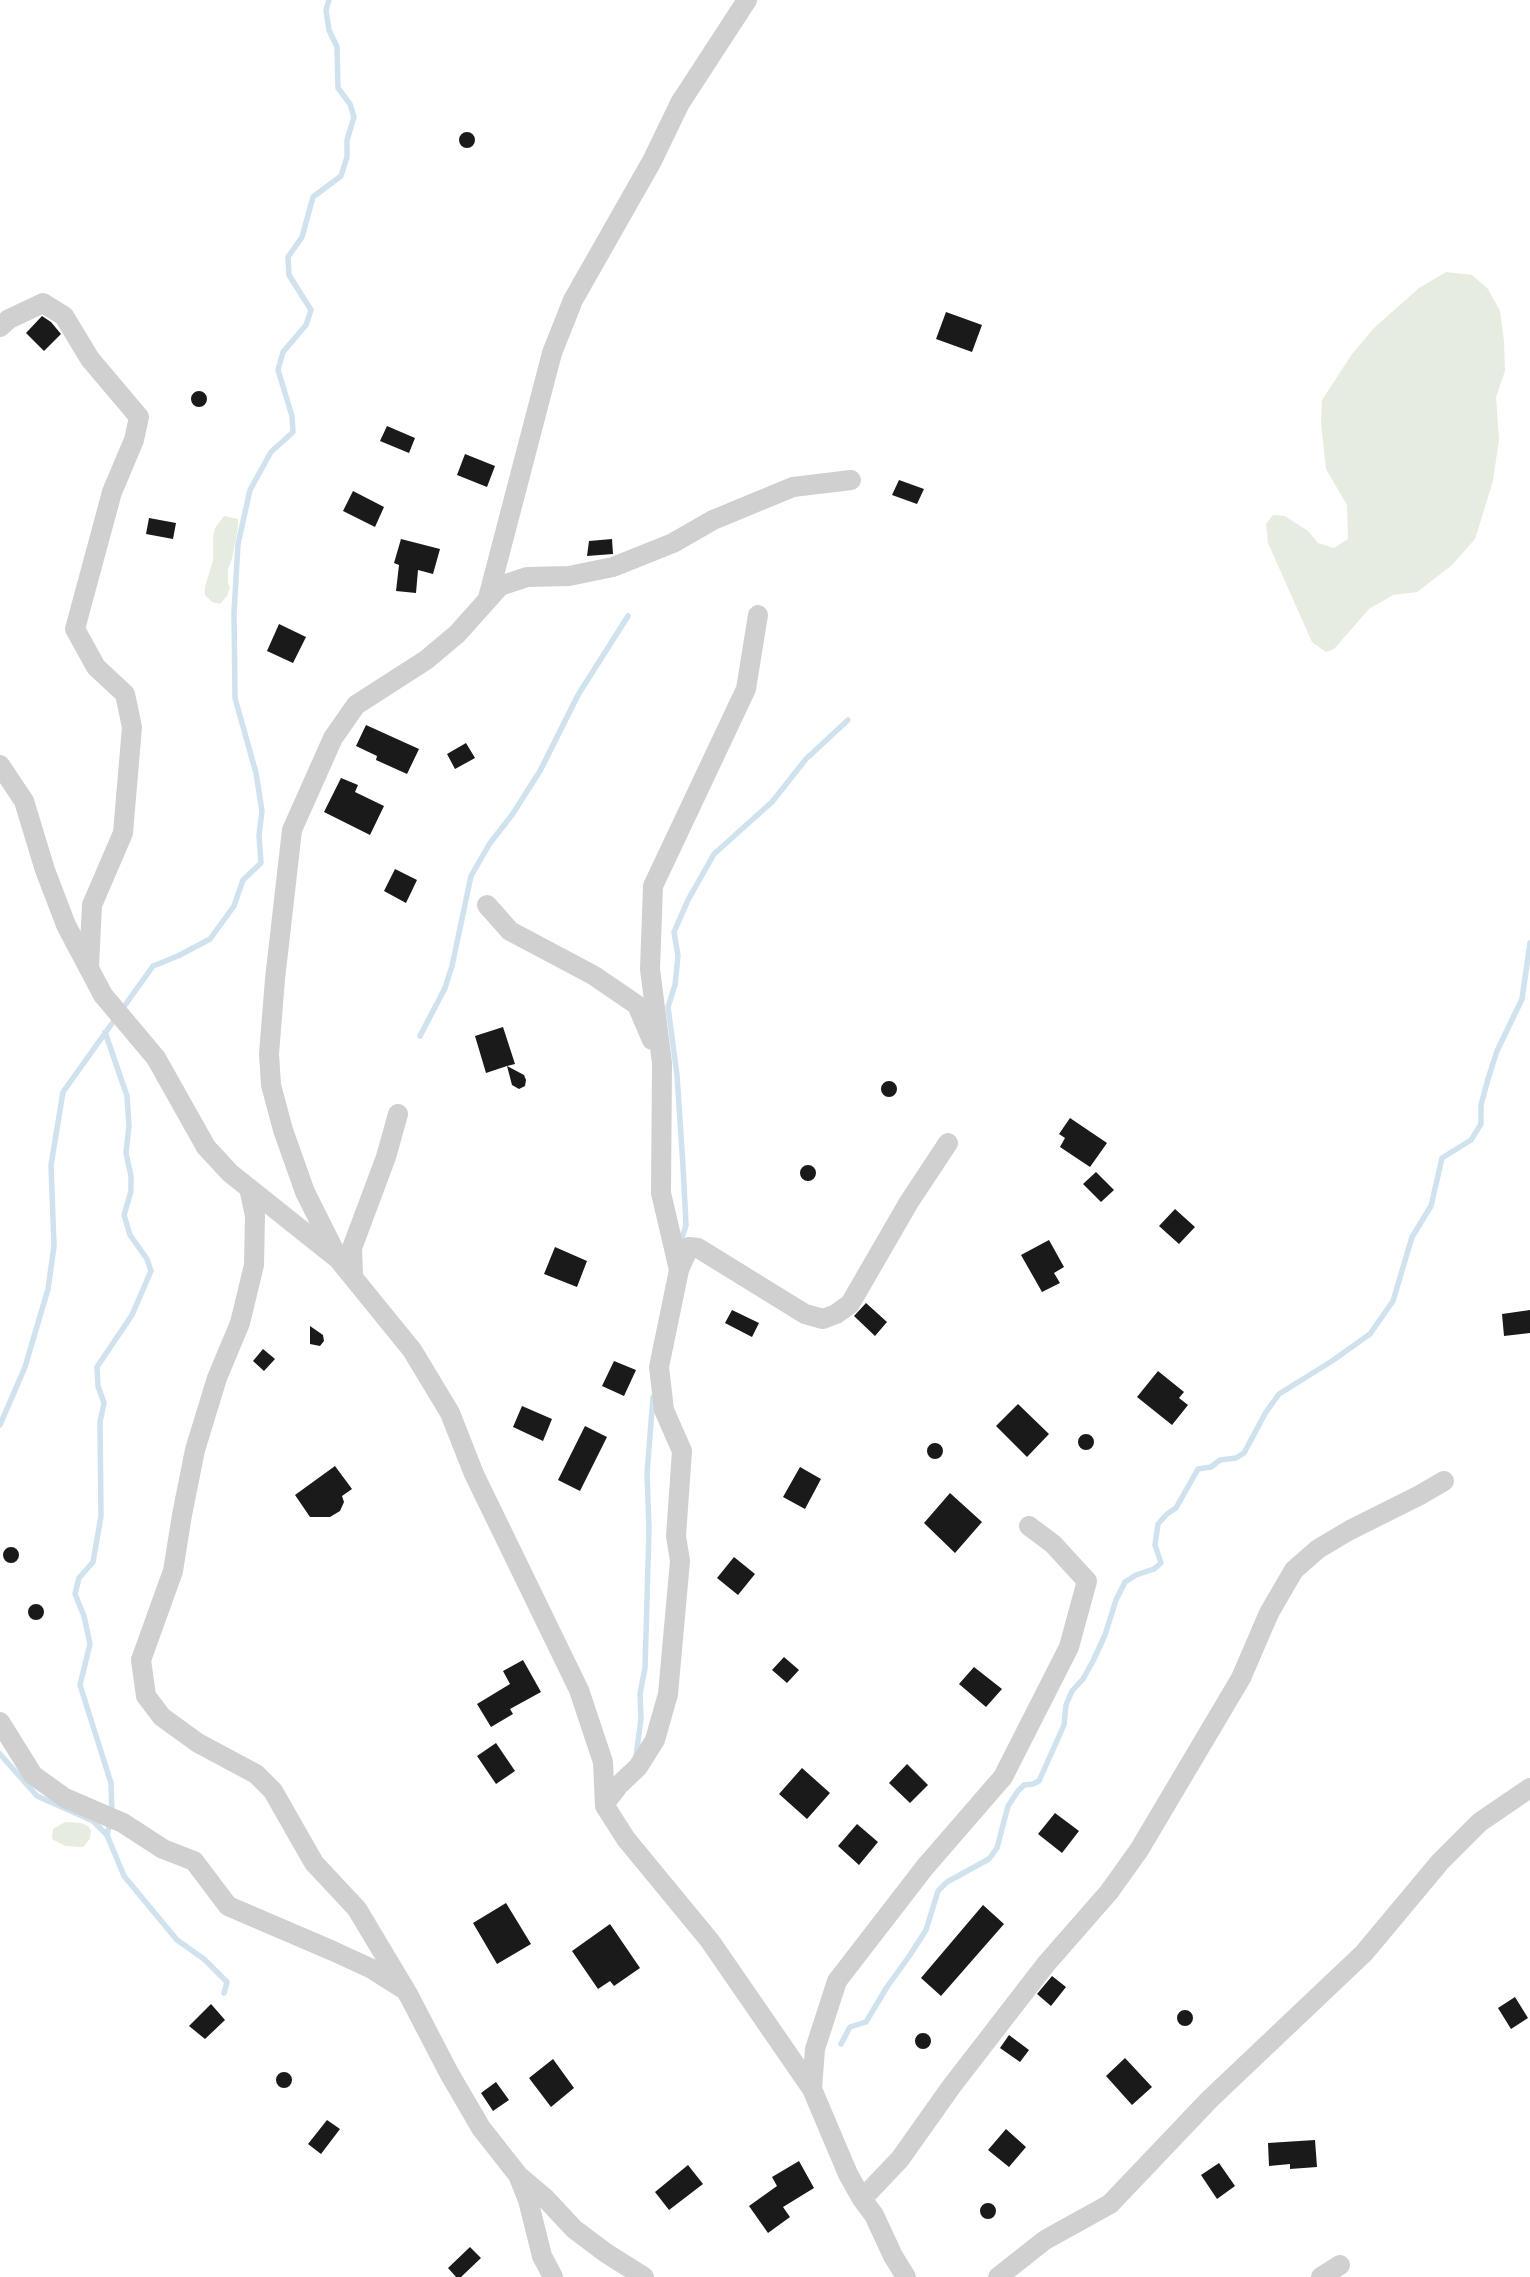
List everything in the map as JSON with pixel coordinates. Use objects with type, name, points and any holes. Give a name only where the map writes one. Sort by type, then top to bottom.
[{"type":"street","points":[[488,598],[552,353],[573,300],[652,161],[680,103],[747,0]]},
{"type":"street","points":[[0,327],[9,319],[43,303],[64,316],[90,359],[139,417],[134,440],[112,492],[75,629],[96,666],[125,694],[132,727],[123,833],[92,905],[89,968]]},
{"type":"street","points":[[338,1259],[305,1192],[283,1130],[271,1085],[269,1054],[275,979],[292,830],[333,738],[356,706],[426,660],[457,634],[500,586],[527,577],[569,576],[613,567],[673,543],[713,520],[792,487],[851,480]]},
{"type":"street","points":[[679,1270],[661,1193],[662,1063],[650,969],[654,886],[746,689],[758,615]]},
{"type":"street","points":[[0,765],[24,801],[45,870],[66,925],[103,994],[156,1058],[206,1147],[230,1173],[338,1259],[412,1350],[450,1413],[474,1474],[579,1690],[603,1762],[605,1806],[626,1839],[710,1941],[812,2089],[848,2174],[862,2199],[874,2215],[892,2256],[906,2277]]},
{"type":"street","points":[[487,906],[510,930],[593,975],[637,1005],[662,1063]]},
{"type":"street","points":[[353,1276],[352,1248],[386,1157],[398,1114]]},
{"type":"street","points":[[605,1803],[618,1785],[638,1767],[655,1740],[668,1694],[680,1561],[676,1536],[682,1451],[664,1410],[659,1366],[679,1270],[689,1247],[698,1248],[805,1314],[823,1319],[836,1314],[850,1304],[909,1202],[948,1142]]},
{"type":"street","points":[[250,1188],[256,1216],[254,1265],[240,1323],[217,1378],[196,1450],[173,1571],[141,1660],[146,1696],[162,1717],[198,1743],[256,1774],[273,1791],[314,1863],[357,1909],[405,1990],[448,2073],[481,2128],[518,2174],[546,2199],[574,2229],[606,2253],[644,2277]]},
{"type":"street","points":[[862,2199],[900,2159],[951,2087],[1046,1964],[1109,1892],[1139,1850],[1241,1678],[1269,1613],[1294,1570],[1318,1549],[1350,1530],[1444,1481]]},
{"type":"street","points":[[812,2089],[815,2050],[837,1981],[925,1867],[1003,1776],[1069,1647],[1087,1581],[1053,1544],[1030,1526]]},
{"type":"street","points":[[0,1722],[33,1775],[65,1798],[123,1823],[162,1849],[194,1861],[228,1906],[372,1969],[405,1990]]},
{"type":"street","points":[[998,2277],[1046,2240],[1110,2204],[1210,2099],[1364,1952],[1440,1862],[1480,1822],[1530,1788]]},
{"type":"street","points":[[518,2174],[528,2200],[542,2256],[553,2277]]},
{"type":"street","points":[[1321,2277],[1340,2265]]},
{"type":"shaded area","points":[[1446,272],[1472,275],[1488,289],[1500,311],[1504,341],[1505,371],[1496,397],[1499,439],[1493,481],[1475,539],[1451,566],[1417,592],[1393,595],[1369,609],[1334,649],[1326,652],[1312,642],[1268,543],[1266,524],[1273,515],[1285,516],[1308,531],[1318,543],[1334,548],[1348,539],[1347,505],[1326,469],[1321,424],[1322,400],[1352,354],[1374,328],[1419,288]]},
{"type":"shaded area","points":[[224,516],[238,519],[238,527],[232,559],[228,569],[228,583],[230,587],[227,596],[220,604],[212,602],[205,595],[205,587],[213,560],[215,528]]},
{"type":"shaded area","points":[[65,1822],[81,1823],[88,1826],[91,1831],[90,1839],[83,1847],[65,1846],[52,1839],[53,1829]]},
{"type":"building","points":[[467,132],[475,140],[467,148],[459,140]]},
{"type":"building","points":[[946,312],[982,325],[972,352],[936,339]]},
{"type":"building","points":[[42,316],[51,322],[61,334],[44,351],[26,333]]},
{"type":"building","points":[[199,391],[207,399],[199,407],[191,399]]},
{"type":"building","points":[[387,426],[415,438],[409,453],[380,441]]},
{"type":"building","points":[[465,454],[495,466],[487,487],[457,475]]},
{"type":"building","points":[[899,480],[924,489],[917,504],[892,495]]},
{"type":"building","points":[[353,491],[384,507],[375,527],[343,511]]},
{"type":"building","points":[[149,518],[176,523],[173,539],[146,534]]},
{"type":"building","points":[[401,539],[440,549],[433,574],[418,570],[416,593],[396,591],[399,565],[394,563]]},
{"type":"building","points":[[612,539],[613,554],[587,556],[589,541]]},
{"type":"building","points":[[279,624],[306,637],[293,663],[267,651]]},
{"type":"building","points":[[366,725],[419,749],[407,774],[376,760],[377,756],[356,746]]},
{"type":"building","points":[[466,743],[475,758],[455,769],[447,754]]},
{"type":"building","points":[[341,778],[358,785],[355,792],[384,806],[370,835],[324,812]]},
{"type":"building","points":[[395,869],[417,880],[406,903],[384,891]]},
{"type":"building","points":[[503,1027],[515,1064],[486,1073],[475,1036]]},
{"type":"building","points":[[507,1066],[524,1075],[526,1080],[525,1086],[519,1089],[512,1085]]},
{"type":"building","points":[[889,1081],[897,1089],[889,1097],[881,1089]]},
{"type":"building","points":[[1070,1118],[1107,1143],[1090,1167],[1060,1147],[1065,1138],[1059,1134]]},
{"type":"building","points":[[808,1165],[816,1173],[808,1181],[800,1173]]},
{"type":"building","points":[[1096,1172],[1114,1190],[1101,1202],[1083,1184]]},
{"type":"building","points":[[1175,1209],[1195,1227],[1179,1244],[1159,1226]]},
{"type":"building","points":[[1049,1240],[1064,1267],[1054,1273],[1060,1283],[1042,1292],[1021,1255]]},
{"type":"building","points":[[555,1247],[587,1261],[577,1287],[544,1274]]},
{"type":"building","points":[[866,1303],[887,1322],[875,1336],[854,1316]]},
{"type":"building","points":[[732,1310],[759,1323],[752,1337],[725,1323]]},
{"type":"building","points":[[1530,1310],[1530,1333],[1504,1336],[1502,1314]]},
{"type":"building","points":[[310,1326],[323,1335],[324,1341],[320,1346],[310,1344]]},
{"type":"building","points":[[263,1349],[275,1359],[264,1371],[253,1361]]},
{"type":"building","points":[[614,1361],[636,1370],[624,1396],[602,1386]]},
{"type":"building","points":[[1158,1371],[1184,1392],[1179,1398],[1188,1405],[1172,1425],[1137,1397]]},
{"type":"building","points":[[1018,1404],[1049,1434],[1027,1457],[996,1426]]},
{"type":"building","points":[[522,1406],[552,1419],[543,1441],[513,1427]]},
{"type":"building","points":[[585,1426],[607,1437],[580,1491],[558,1480]]},
{"type":"building","points":[[1086,1434],[1094,1442],[1086,1450],[1078,1442]]},
{"type":"building","points":[[935,1443],[943,1451],[935,1459],[927,1451]]},
{"type":"building","points":[[335,1466],[352,1489],[342,1496],[344,1502],[340,1511],[330,1517],[310,1517],[295,1495]]},
{"type":"building","points":[[800,1467],[821,1479],[805,1509],[783,1497]]},
{"type":"building","points":[[950,1493],[982,1522],[955,1553],[924,1523]]},
{"type":"building","points":[[11,1547],[19,1555],[11,1563],[3,1555]]},
{"type":"building","points":[[734,1557],[755,1574],[738,1595],[717,1578]]},
{"type":"building","points":[[36,1604],[44,1612],[36,1620],[28,1612]]},
{"type":"building","points":[[784,1657],[799,1670],[787,1683],[772,1670]]},
{"type":"building","points":[[523,1660],[541,1692],[510,1709],[513,1714],[491,1727],[477,1704],[510,1684],[503,1671]]},
{"type":"building","points":[[974,1667],[1002,1689],[986,1707],[959,1684]]},
{"type":"building","points":[[496,1743],[515,1771],[496,1784],[477,1756]]},
{"type":"building","points":[[907,1764],[928,1785],[910,1803],[889,1783]]},
{"type":"building","points":[[802,1768],[830,1793],[807,1819],[779,1794]]},
{"type":"building","points":[[1055,1813],[1079,1831],[1062,1853],[1038,1834]]},
{"type":"building","points":[[857,1824],[878,1842],[859,1865],[838,1846]]},
{"type":"building","points":[[506,1903],[531,1944],[497,1964],[473,1923]]},
{"type":"building","points":[[983,1905],[1004,1924],[941,1996],[921,1978]]},
{"type":"building","points":[[610,1924],[640,1968],[614,1986],[610,1981],[598,1989],[572,1951]]},
{"type":"building","points":[[1052,1976],[1066,1987],[1051,2006],[1037,1994]]},
{"type":"building","points":[[1515,1997],[1528,2018],[1511,2029],[1498,2008]]},
{"type":"building","points":[[211,2004],[225,2020],[205,2039],[189,2026]]},
{"type":"building","points":[[1185,2010],[1193,2018],[1185,2026],[1177,2018]]},
{"type":"building","points":[[923,2033],[931,2041],[923,2049],[915,2041]]},
{"type":"building","points":[[1009,2035],[1029,2050],[1020,2062],[1000,2048]]},
{"type":"building","points":[[1125,2058],[1152,2087],[1132,2105],[1106,2076]]},
{"type":"building","points":[[553,2059],[574,2088],[551,2107],[529,2078]]},
{"type":"building","points":[[284,2072],[292,2080],[284,2088],[276,2080]]},
{"type":"building","points":[[496,2082],[509,2100],[493,2111],[481,2093]]},
{"type":"building","points":[[327,2120],[340,2129],[321,2154],[308,2144]]},
{"type":"building","points":[[1006,2129],[1026,2147],[1009,2167],[988,2150]]},
{"type":"building","points":[[1315,2140],[1317,2167],[1290,2169],[1290,2164],[1269,2166],[1268,2143]]},
{"type":"building","points":[[799,2161],[814,2188],[783,2207],[790,2217],[768,2233],[749,2206],[777,2186],[772,2177]]},
{"type":"building","points":[[1219,2163],[1235,2186],[1217,2199],[1201,2175]]},
{"type":"building","points":[[688,2165],[703,2184],[669,2210],[655,2192]]},
{"type":"building","points":[[988,2203],[996,2211],[988,2219],[980,2211]]},
{"type":"building","points":[[470,2247],[481,2258],[461,2277],[456,2277],[448,2268]]},
{"type":"waterway","points":[[0,1425],[25,1367],[48,1289],[54,1246],[51,1165],[63,1092],[153,966],[178,956],[210,939],[234,906],[243,880],[261,863],[259,835],[262,811],[256,773],[235,698],[234,613],[238,544],[250,490],[271,452],[293,432],[292,416],[278,370],[283,352],[306,325],[311,310],[289,275],[288,257],[302,237],[313,197],[341,176],[347,157],[347,140],[354,117],[350,104],[338,88],[337,47],[329,30],[326,10],[329,0]]},
{"type":"waterway","points":[[420,1036],[445,988],[452,966],[471,876],[490,843],[512,815],[540,771],[578,695],[628,616]]},
{"type":"waterway","points":[[680,1244],[686,1225],[677,1075],[668,1007],[675,985],[678,956],[674,932],[688,900],[714,854],[772,802],[806,759],[848,720]]},
{"type":"waterway","points":[[841,2044],[850,2027],[866,2022],[887,1987],[926,1930],[938,1891],[947,1882],[989,1859],[997,1848],[1008,1806],[1024,1785],[1039,1781],[1064,1725],[1066,1705],[1072,1691],[1083,1679],[1093,1661],[1105,1635],[1116,1600],[1125,1582],[1136,1575],[1154,1569],[1161,1563],[1155,1545],[1158,1524],[1176,1508],[1198,1469],[1211,1467],[1220,1460],[1236,1458],[1244,1453],[1266,1412],[1279,1394],[1332,1361],[1370,1334],[1393,1301],[1412,1237],[1431,1206],[1442,1158],[1471,1140],[1481,1124],[1481,1105],[1497,1051],[1522,999],[1530,943]]},
{"type":"waterway","points":[[105,1032],[127,1096],[129,1126],[126,1153],[131,1176],[131,1191],[124,1215],[130,1235],[147,1259],[151,1271],[132,1315],[97,1367],[98,1386],[104,1403],[100,1422],[101,1516],[93,1562],[79,1578],[75,1594],[84,1616],[90,1644],[80,1685],[111,1783],[112,1813]]},
{"type":"waterway","points":[[636,1756],[641,1719],[640,1694],[645,1668],[649,1529],[647,1474],[653,1397]]},
{"type":"waterway","points":[[0,1754],[37,1796],[93,1821],[107,1835],[124,1876],[177,1940],[204,1959],[227,1982],[224,1993]]},
{"type":"waterway","points":[[107,1835],[110,1822]]}]
